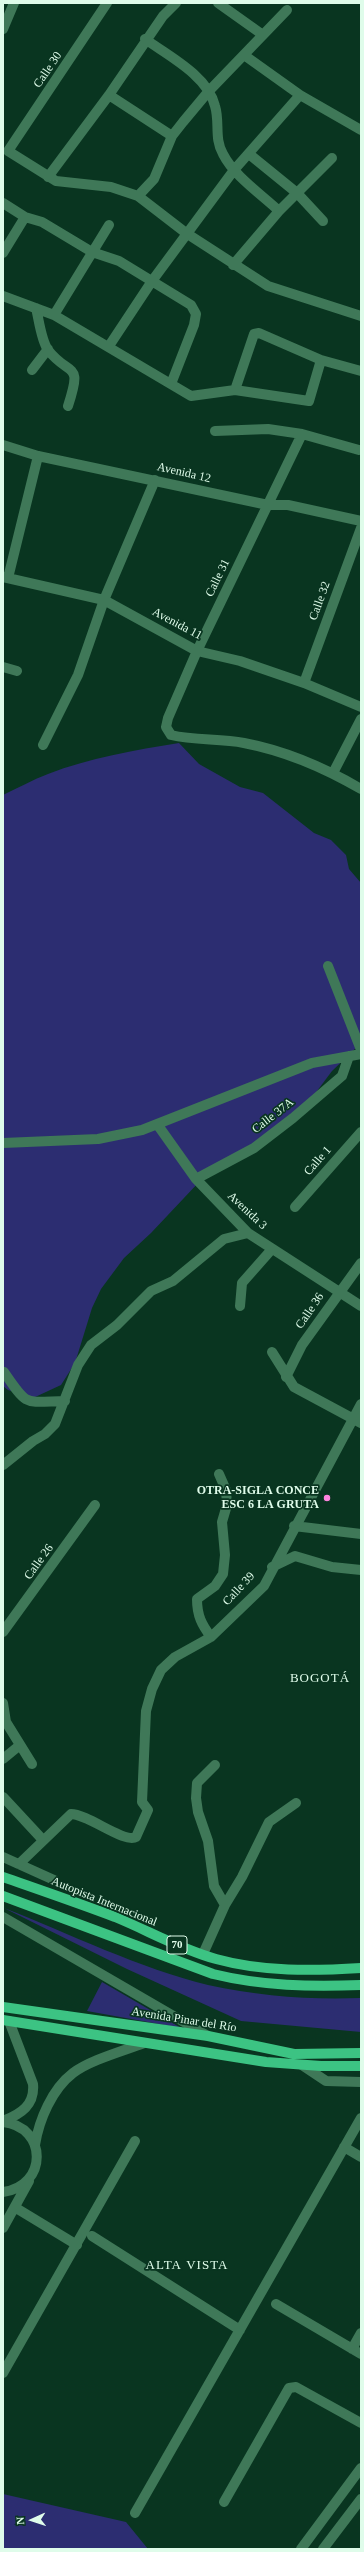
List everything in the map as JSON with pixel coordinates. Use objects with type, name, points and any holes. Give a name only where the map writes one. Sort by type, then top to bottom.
[{"type":"main road","name":"Autopista Internacional","points":[[3,1877],[116,1918],[173,1944],[203,1954],[256,1967],[302,1970],[361,1968]]},
{"type":"main road","name":"70","points":[[3,1896],[213,1974],[249,1982],[291,1985],[361,1985]]},
{"type":"main road","name":"Avenida Pinar del Río","points":[[3,2007],[208,2036],[294,2054],[361,2053]]},
{"type":"main road","points":[[6,2021],[302,2066],[361,2066]]},
{"type":"street","points":[[3,29],[14,3]]},
{"type":"street","name":"Calle 30","points":[[48,177],[8,152],[107,3]]},
{"type":"street","points":[[176,3],[162,16],[145,39],[109,95],[48,177],[63,183],[111,187],[138,196],[186,233],[233,265],[268,286],[361,316]]},
{"type":"street","points":[[218,3],[263,35]]},
{"type":"street","points":[[138,196],[154,179],[172,136],[208,92],[287,10]]},
{"type":"street","points":[[145,39],[202,82],[216,105],[218,142],[223,155],[234,170],[279,211]]},
{"type":"street","points":[[244,55],[300,95],[361,130]]},
{"type":"street","points":[[109,95],[172,136]]},
{"type":"street","points":[[109,346],[186,233],[234,170],[300,95]]},
{"type":"street","points":[[249,154],[297,193],[323,221]]},
{"type":"street","points":[[233,265],[279,211],[332,158]]},
{"type":"street","points":[[3,203],[25,217],[42,222],[92,252],[119,261],[191,305],[196,314],[194,325],[171,384]]},
{"type":"street","points":[[3,252],[25,217]]},
{"type":"street","points":[[54,315],[110,225]]},
{"type":"street","points":[[3,296],[54,315],[109,346],[191,396],[235,390],[309,401],[321,360]]},
{"type":"street","points":[[36,308],[48,349],[74,373],[76,382],[68,406]]},
{"type":"street","points":[[235,390],[254,334],[259,333],[321,360],[361,371]]},
{"type":"street","points":[[32,370],[48,349]]},
{"type":"street","points":[[215,431],[268,429],[302,434],[359,450]]},
{"type":"street","name":"Calle 31","points":[[302,434],[197,651],[168,718],[166,727],[171,735],[200,740],[243,743],[286,754],[333,773]]},
{"type":"street","name":"Avenida 12","points":[[3,445],[38,456],[268,505],[288,505],[361,520]]},
{"type":"street","points":[[5,577],[38,456]]},
{"type":"street","points":[[44,745],[78,675],[104,600],[155,480]]},
{"type":"street","name":"Calle 32","points":[[304,683],[361,528]]},
{"type":"street","name":"Avenida 11","points":[[5,577],[104,600],[197,651],[240,661],[304,683],[361,707]]},
{"type":"street","points":[[3,667],[17,671]]},
{"type":"street","points":[[361,719],[333,773],[361,789]]},
{"type":"street","points":[[328,966],[361,1050]]},
{"type":"street","points":[[3,1143],[98,1139],[142,1130],[312,1063],[361,1054]]},
{"type":"street","name":"Calle 37A","points":[[196,1179],[254,1148],[293,1118],[342,1076],[349,1056]]},
{"type":"street","name":"Avenida 3","points":[[157,1124],[196,1179],[248,1233],[361,1306]]},
{"type":"street","name":"Calle 1","points":[[295,1207],[361,1132]]},
{"type":"street","points":[[3,1465],[32,1441],[45,1434],[55,1424],[65,1402],[78,1365],[90,1345],[117,1325],[151,1291],[173,1281],[224,1239],[248,1233]]},
{"type":"street","points":[[240,1306],[239,1295],[242,1283],[272,1248]]},
{"type":"street","name":"Calle 36","points":[[286,1377],[302,1345],[338,1292],[361,1263]]},
{"type":"street","points":[[272,1352],[286,1377],[294,1387],[357,1421]]},
{"type":"street","points":[[4,1372],[23,1399],[30,1402],[65,1402]]},
{"type":"street","name":"Calle 39","points":[[42,1839],[71,1814],[82,1815],[127,1838],[136,1837],[148,1810],[142,1802],[142,1777],[146,1710],[152,1689],[166,1663],[211,1637],[264,1586],[272,1567],[294,1526],[357,1421],[361,1404]]},
{"type":"street","points":[[211,1637],[202,1624],[197,1613],[197,1599],[215,1586],[223,1574],[224,1555],[222,1522],[227,1505],[226,1490],[219,1474]]},
{"type":"street","name":"Calle 26","points":[[3,1632],[94,1505]]},
{"type":"street","points":[[294,1526],[361,1534]]},
{"type":"street","points":[[272,1567],[295,1556],[332,1567],[361,1570]]},
{"type":"street","points":[[3,1703],[6,1722],[32,1764]]},
{"type":"street","points":[[3,1759],[20,1745]]},
{"type":"street","points":[[215,1765],[197,1782],[196,1798],[198,1812],[208,1841],[214,1886],[225,1905]]},
{"type":"street","points":[[3,1796],[42,1839],[19,1864]]},
{"type":"street","points":[[203,1954],[225,1905],[242,1877],[269,1822],[296,1803]]},
{"type":"street","points":[[3,1857],[54,1880]]},
{"type":"street","points":[[3,1917],[208,2036]]},
{"type":"street","points":[[3,2122],[24,2110],[33,2092],[33,2084],[6,2021]]},
{"type":"street","points":[[3,2228],[16,2208],[37,2160],[35,2145],[42,2117],[50,2102],[72,2074],[144,2043]]},
{"type":"street","points":[[302,2066],[326,2081],[361,2082]]},
{"type":"street","points":[[135,2512],[361,2118]]},
{"type":"street","points":[[3,2122],[22,2128],[35,2145]]},
{"type":"street","points":[[3,2373],[135,2141]]},
{"type":"street","points":[[344,2147],[361,2157]]},
{"type":"street","points":[[3,2192],[17,2188],[30,2178]]},
{"type":"street","points":[[16,2208],[77,2245]]},
{"type":"street","points":[[92,2236],[240,2330]]},
{"type":"street","points":[[276,2304],[357,2351],[361,2333]]},
{"type":"street","points":[[224,2502],[289,2388],[296,2387],[361,2423]]},
{"type":"street","points":[[301,2549],[361,2468]]},
{"type":"street","points":[[323,2549],[361,2499]]},
{"type":"shaded area","points":[[179,743],[199,764],[240,787],[263,793],[314,833],[331,840],[346,855],[349,869],[361,883],[361,1043],[332,1071],[311,1099],[294,1114],[200,1181],[151,1233],[124,1258],[101,1289],[92,1308],[75,1363],[61,1385],[33,1398],[8,1390],[3,1386],[3,795],[42,776],[80,763]]},
{"type":"shaded area","points":[[4,1908],[157,1970],[208,1985],[246,1992],[303,1998],[361,1998],[361,2032],[241,2021],[127,1969]]},
{"type":"shaded area","points":[[102,1982],[181,2028],[87,2011]]},
{"type":"shaded area","points":[[3,2494],[126,2522],[148,2549],[3,2549]]},
{"type":"place","name":"OTRA-SIGLA CONCE ESC 6 LA GRUTA","points":[[327,1498]]},
{"type":"district","name":"BOGOTÁ","points":[[320,1679]]},
{"type":"district","name":"ALTA VISTA","points":[[187,2266]]}]
